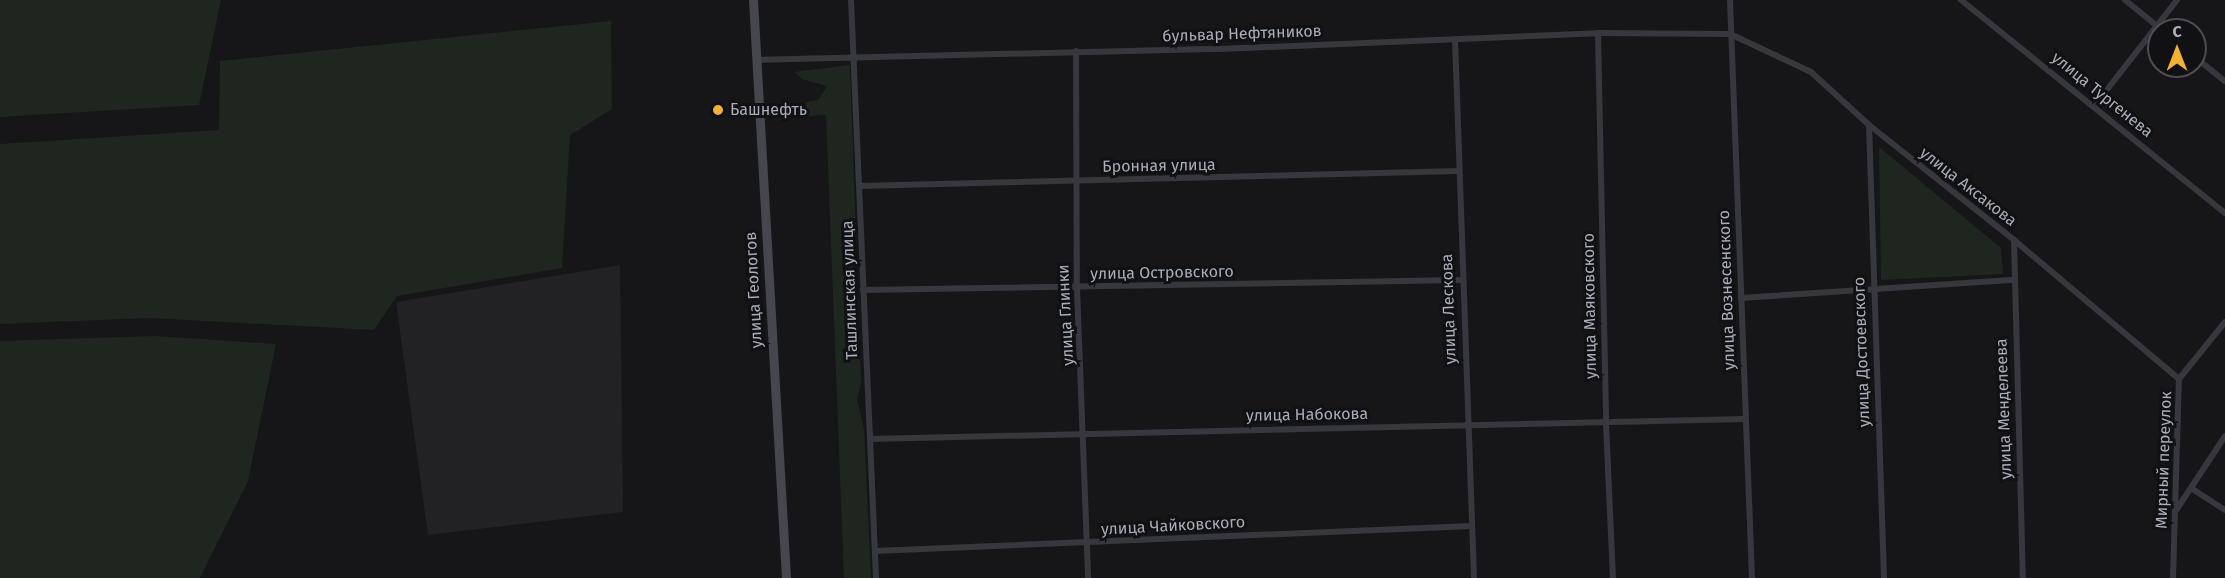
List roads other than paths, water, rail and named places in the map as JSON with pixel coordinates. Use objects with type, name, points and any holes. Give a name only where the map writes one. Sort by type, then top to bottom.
[{"type":"main road","name":"улица Геологов","points":[[753,0],[786,578]]},
{"type":"street","name":"Ташлинская улица","points":[[851,0],[876,578]]},
{"type":"street","name":"улица Вознесенского","points":[[1730,0],[1752,578]]},
{"type":"street","name":"улица Тургенева","points":[[1961,0],[2095,105],[2225,213]]},
{"type":"street","points":[[2125,0],[2148,18]]},
{"type":"street","points":[[2166,18],[2178,0]]},
{"type":"street","name":"бульвар Нефтяников","points":[[756,60],[1598,33],[1730,34]]},
{"type":"street","name":"улица Маяковского","points":[[1598,33],[1605,424],[1613,578]]},
{"type":"street","name":"улица Аксакова","points":[[1730,34],[1811,72],[1869,125],[2014,240],[2179,379]]},
{"type":"street","name":"улица Лескова","points":[[1455,39],[1474,578]]},
{"type":"street","points":[[2095,105],[2147,43]]},
{"type":"street","name":"улица Глинки","points":[[1076,51],[1077,288],[1085,433],[1088,578]]},
{"type":"street","points":[[2207,67],[2225,81]]},
{"type":"street","name":"улица Достоевского","points":[[1869,125],[1872,290],[1884,578]]},
{"type":"street","name":"Бронная улица","points":[[859,186],[1459,171]]},
{"type":"street","name":"улица Менделеева","points":[[2014,240],[2023,578]]},
{"type":"street","name":"улица Островского","points":[[863,290],[1462,280]]},
{"type":"street","points":[[1741,298],[2014,280]]},
{"type":"street","name":"Мирный переулок","points":[[2173,578],[2177,510],[2179,379],[2225,322]]},
{"type":"street","name":"улица Набокова","points":[[870,440],[1085,433],[1605,424],[1745,419]]},
{"type":"street","points":[[2177,510],[2225,436]]},
{"type":"street","points":[[2191,488],[2225,510]]},
{"type":"street","name":"улица Чайковского","points":[[875,551],[1472,526]]},
{"type":"place","name":"Башнефть","points":[[718,110]]}]
